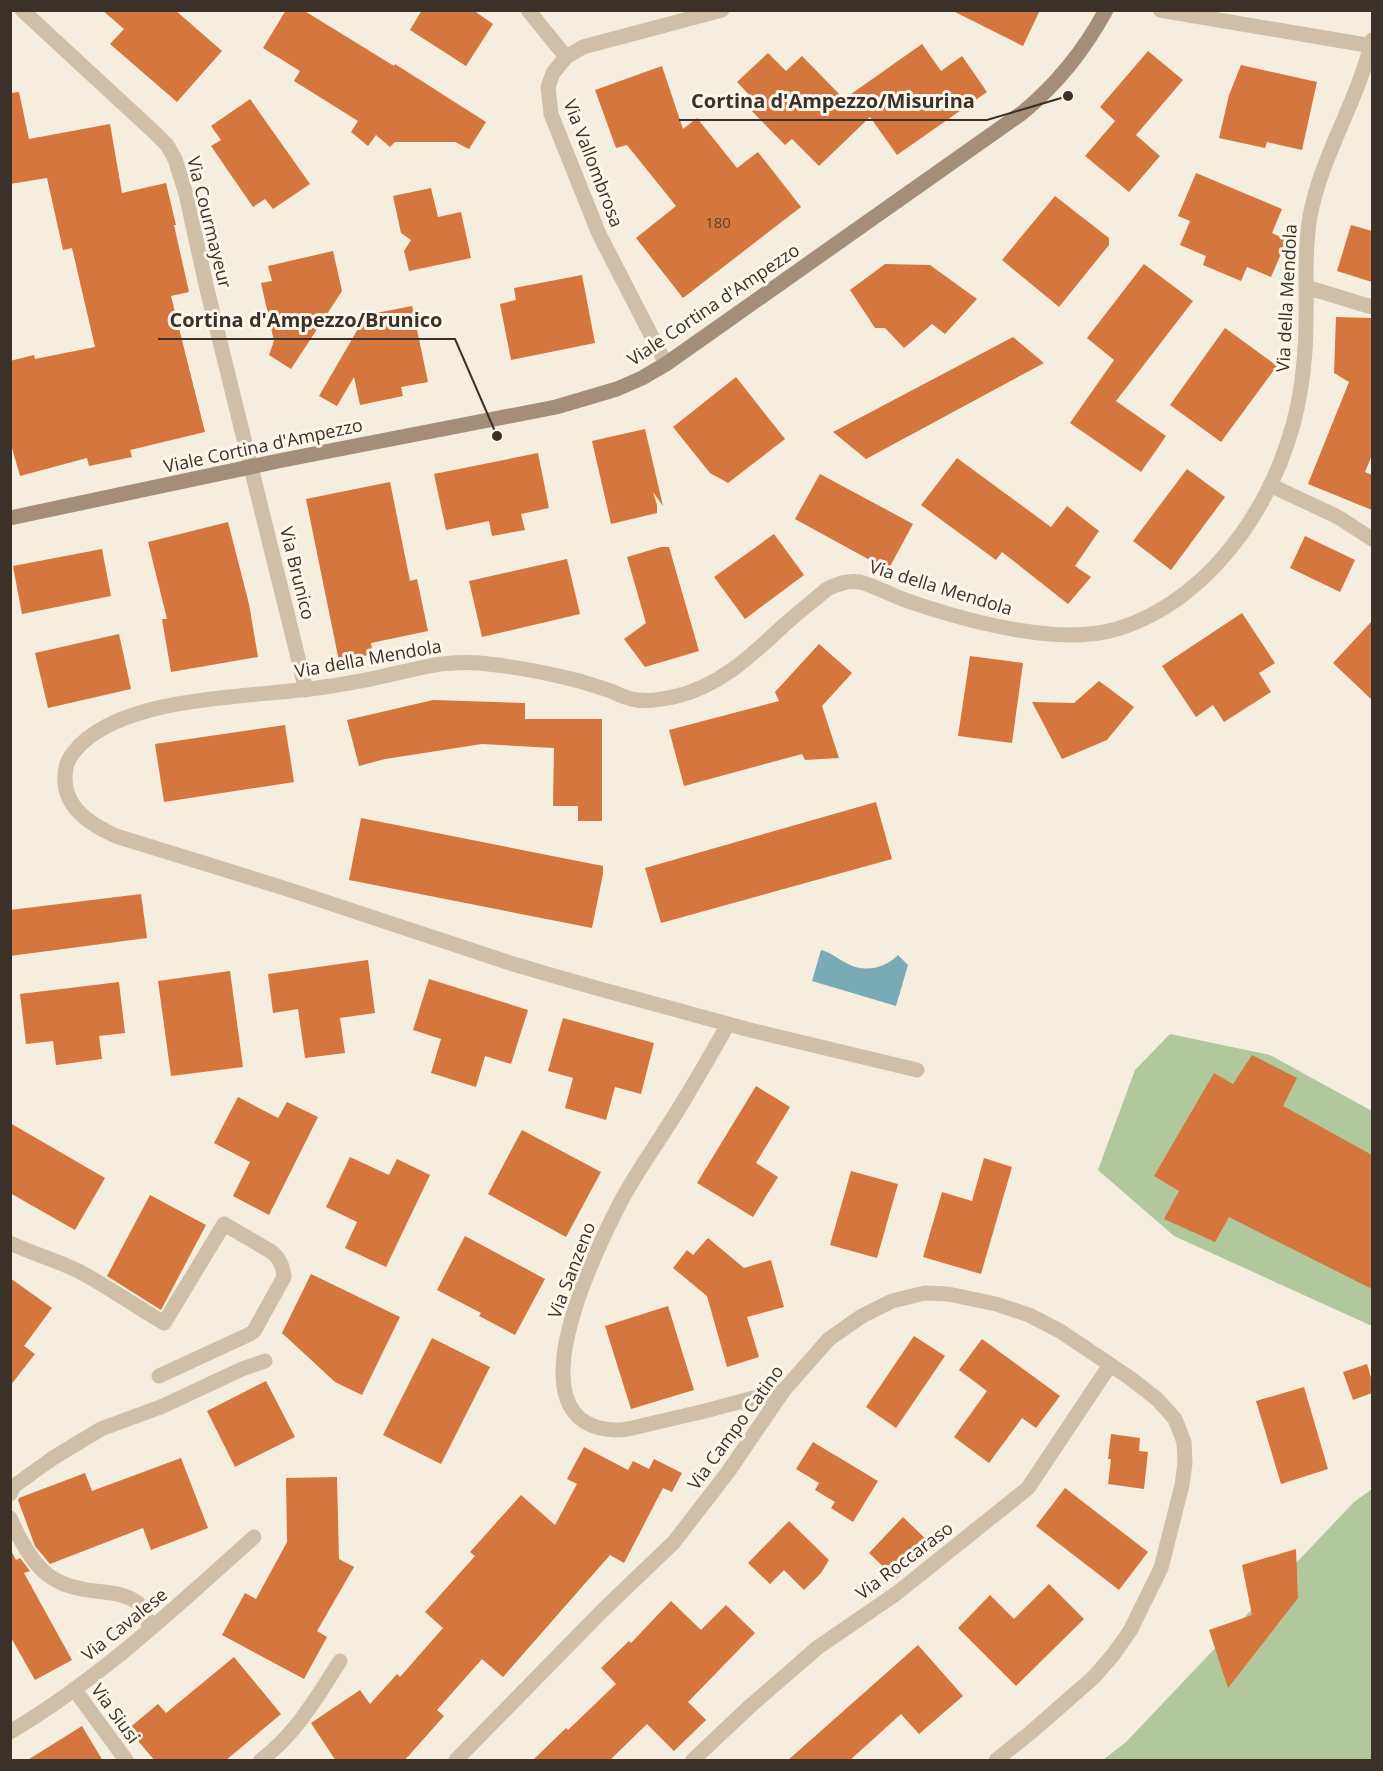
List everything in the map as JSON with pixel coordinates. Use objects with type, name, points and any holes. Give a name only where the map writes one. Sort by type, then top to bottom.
[{"type":"street","name":"Via Courmayeur","points":[[22,10],[28,18],[167,144],[175,159],[186,194],[206,285],[252,466]]},
{"type":"street","points":[[528,10],[566,57],[590,45],[722,10]]},
{"type":"street","name":"Viale Cortina d'Ampezzo","points":[[10,518],[252,466],[573,403],[617,389],[642,378],[666,364],[1022,113],[1056,81],[1088,40],[1106,10]]},
{"type":"street","points":[[1160,10],[1372,44]]},
{"type":"street","name":"Via della Mendola","points":[[917,1070],[729,1024],[513,964],[287,889],[116,836],[97,828],[73,807],[66,791],[66,767],[70,756],[86,739],[123,718],[180,703],[306,690],[363,681],[426,665],[458,662],[480,663],[556,675],[594,685],[638,701],[674,697],[705,686],[740,665],[827,589],[849,582],[861,582],[910,602],[986,624],[1044,634],[1100,633],[1139,621],[1192,587],[1230,551],[1260,504],[1280,462],[1291,432],[1301,388],[1306,325],[1305,258],[1311,215],[1319,184],[1365,68],[1372,44]]},
{"type":"street","name":"Via Vallombrosa","points":[[566,57],[553,73],[548,87],[551,114],[599,234],[666,364]]},
{"type":"street","points":[[1306,287],[1372,306]]},
{"type":"street","name":"Via Brunico","points":[[252,466],[306,690]]},
{"type":"street","points":[[1270,485],[1338,517],[1372,539]]},
{"type":"street","name":"Via Sanzeno","points":[[729,1024],[621,1202],[574,1310],[565,1346],[562,1376],[570,1407],[581,1420],[616,1430],[705,1411],[784,1390]]},
{"type":"street","points":[[10,1243],[33,1254],[61,1262],[164,1323],[224,1224],[273,1252],[278,1258],[284,1276],[254,1331],[159,1376]]},
{"type":"street","name":"Via Campo Catino","points":[[456,1761],[674,1542],[729,1472],[784,1390],[829,1339],[862,1316],[892,1301],[925,1293],[948,1294],[996,1304],[1029,1315],[1060,1331],[1147,1390],[1175,1419],[1185,1442],[1182,1485],[1161,1568],[1130,1631],[1094,1677],[996,1761]]},
{"type":"street","points":[[10,1494],[14,1486],[53,1458],[101,1429],[163,1406],[242,1369],[266,1361]]},
{"type":"street","name":"Via Roccaraso","points":[[693,1761],[748,1708],[817,1648],[897,1593],[1028,1488],[1110,1365]]},
{"type":"street","points":[[10,1518],[35,1563],[49,1576],[80,1589],[123,1596],[140,1605],[150,1629]]},
{"type":"street","name":"Via Cavalese","points":[[10,1732],[115,1659],[254,1537]]},
{"type":"street","points":[[261,1761],[301,1720],[340,1661]]},
{"type":"street","name":"Via Siusi","points":[[74,1689],[126,1761]]},
{"type":"green space","points":[[1170,1034],[1270,1055],[1372,1111],[1372,1326],[1174,1236],[1098,1170],[1135,1070]]},
{"type":"green space","points":[[1372,1489],[1372,1760],[1103,1760],[1126,1742],[1354,1502]]},
{"type":"water","points":[[821,950],[854,967],[868,969],[881,966],[898,955],[908,965],[896,1006],[812,981]]},
{"type":"building","points":[[102,10],[175,10],[222,51],[177,102],[110,44],[124,29]]},
{"type":"building","points":[[286,10],[303,10],[394,66],[395,64],[486,122],[469,149],[455,142],[395,142],[390,147],[376,135],[368,146],[351,132],[358,121],[294,81],[300,71],[263,48]]},
{"type":"building","points":[[422,10],[473,10],[493,24],[466,66],[410,30]]},
{"type":"building","points":[[951,10],[1040,10],[1023,46]]},
{"type":"building","points":[[922,44],[941,71],[962,56],[987,92],[897,155],[870,117],[819,166],[792,139],[785,145],[746,105],[753,99],[737,82],[768,53],[786,71],[802,56],[844,99]]},
{"type":"building","points":[[1148,51],[1183,80],[1136,135],[1160,156],[1129,192],[1085,156],[1115,121],[1100,107]]},
{"type":"building","points":[[1241,65],[1317,82],[1302,150],[1267,142],[1265,148],[1219,138],[1229,95]]},
{"type":"building","points":[[662,66],[683,129],[697,118],[737,168],[758,152],[801,207],[683,298],[636,238],[676,206],[627,145],[616,148],[595,90]]},
{"type":"building","points":[[19,92],[29,139],[110,124],[122,193],[166,183],[189,292],[171,296],[205,432],[130,450],[132,457],[89,466],[87,458],[20,476],[10,441],[10,361],[34,355],[35,359],[95,347],[72,248],[63,250],[47,178],[10,184],[10,93]]},
{"type":"building","points":[[250,99],[310,184],[273,209],[265,199],[253,207],[211,146],[221,140],[211,126]]},
{"type":"building","points":[[1196,173],[1282,209],[1272,233],[1287,240],[1271,277],[1247,267],[1241,281],[1203,265],[1206,256],[1180,245],[1190,221],[1178,216]]},
{"type":"building","points":[[431,188],[438,217],[461,212],[471,258],[409,271],[404,251],[411,240],[401,233],[393,196]]},
{"type":"building","points":[[1055,196],[1109,238],[1109,245],[1059,307],[1002,260]]},
{"type":"building","points":[[1351,225],[1372,231],[1372,282],[1337,271]]},
{"type":"building","points":[[333,251],[342,291],[291,369],[269,355],[274,341],[261,283],[272,281],[268,266]]},
{"type":"building","points":[[885,264],[930,265],[977,299],[945,334],[932,324],[904,348],[885,328],[875,328],[850,290]]},
{"type":"building","points":[[1144,264],[1193,301],[1116,401],[1166,436],[1141,472],[1070,423],[1114,360],[1087,338]]},
{"type":"building","points":[[582,275],[595,343],[511,360],[500,304],[516,300],[514,288]]},
{"type":"building","points":[[412,306],[428,382],[401,387],[403,396],[360,405],[354,377],[337,406],[319,396],[366,315]]},
{"type":"building","points":[[1336,317],[1372,318],[1372,455],[1365,472],[1372,475],[1372,510],[1308,484],[1349,382],[1334,373]]},
{"type":"building","points":[[1225,328],[1277,366],[1221,442],[1170,405]]},
{"type":"building","points":[[1013,337],[1044,363],[866,459],[833,432]]},
{"type":"building","points":[[736,377],[785,439],[728,483],[710,473],[673,427]]},
{"type":"building","points":[[645,429],[663,506],[653,492],[657,513],[611,524],[592,441]]},
{"type":"building","points":[[538,453],[549,508],[521,514],[525,530],[492,536],[489,521],[446,530],[434,474]]},
{"type":"building","points":[[957,458],[1051,527],[1067,506],[1099,531],[1075,566],[1091,577],[1068,604],[1002,552],[996,560],[921,505]]},
{"type":"building","points":[[1187,469],[1225,497],[1171,570],[1133,541]]},
{"type":"building","points":[[820,474],[913,524],[888,570],[795,519]]},
{"type":"building","points":[[390,482],[410,581],[417,579],[428,631],[371,643],[373,654],[339,661],[306,499]]},
{"type":"building","points":[[228,522],[249,604],[258,657],[171,672],[162,619],[167,619],[148,542]]},
{"type":"building","points":[[774,534],[804,575],[745,619],[714,577]]},
{"type":"building","points":[[1305,536],[1355,560],[1340,592],[1290,568]]},
{"type":"building","points":[[661,547],[669,547],[699,651],[645,667],[624,639],[646,623],[627,557]]},
{"type":"building","points":[[102,549],[111,596],[22,614],[13,566]]},
{"type":"building","points":[[567,559],[580,614],[482,637],[469,581]]},
{"type":"building","points":[[1242,613],[1275,663],[1259,673],[1271,692],[1224,722],[1213,705],[1196,717],[1162,666]]},
{"type":"building","points":[[1372,621],[1372,700],[1333,663]]},
{"type":"building","points":[[119,634],[131,689],[48,708],[35,653]]},
{"type":"building","points":[[819,644],[852,673],[822,706],[839,758],[805,760],[802,754],[684,786],[669,730],[779,701],[775,692]]},
{"type":"building","points":[[970,656],[1023,663],[1012,743],[958,736]]},
{"type":"building","points":[[1099,681],[1134,707],[1107,740],[1062,759],[1032,702],[1074,703]]},
{"type":"building","points":[[433,700],[525,703],[525,719],[602,719],[602,821],[578,821],[578,806],[553,806],[554,748],[482,744],[385,759],[359,766],[347,720]]},
{"type":"building","points":[[285,725],[294,782],[164,802],[155,744]]},
{"type":"building","points":[[876,802],[892,859],[661,923],[645,868]]},
{"type":"building","points":[[361,818],[603,866],[592,928],[349,880]]},
{"type":"building","points":[[141,894],[147,938],[10,956],[10,910]]},
{"type":"building","points":[[368,960],[375,1013],[340,1018],[345,1053],[305,1058],[298,1009],[273,1013],[268,974]]},
{"type":"building","points":[[230,971],[243,1067],[171,1076],[158,981]]},
{"type":"building","points":[[429,979],[528,1010],[511,1064],[485,1056],[476,1087],[431,1073],[441,1039],[413,1030]]},
{"type":"building","points":[[119,982],[125,1033],[99,1036],[102,1059],[56,1065],[53,1041],[26,1044],[20,994]]},
{"type":"building","points":[[563,1018],[654,1043],[641,1094],[615,1087],[606,1120],[565,1108],[573,1078],[548,1071]]},
{"type":"building","points":[[1252,1055],[1297,1078],[1283,1106],[1372,1155],[1372,1289],[1229,1217],[1215,1242],[1164,1219],[1179,1191],[1154,1176],[1214,1073],[1233,1084]]},
{"type":"building","points":[[756,1086],[790,1107],[756,1163],[778,1177],[753,1217],[697,1183]]},
{"type":"building","points":[[238,1097],[278,1118],[287,1102],[318,1117],[269,1215],[233,1196],[250,1162],[214,1143]]},
{"type":"building","points":[[10,1123],[105,1178],[75,1230],[10,1193]]},
{"type":"building","points":[[522,1130],[601,1172],[566,1237],[488,1194]]},
{"type":"building","points":[[350,1157],[389,1175],[397,1159],[430,1175],[386,1267],[345,1248],[357,1222],[326,1207]]},
{"type":"building","points":[[984,1158],[1012,1167],[981,1274],[923,1257],[942,1192],[972,1201]]},
{"type":"building","points":[[851,1171],[898,1184],[877,1258],[830,1245]]},
{"type":"building","points":[[150,1195],[206,1225],[161,1310],[107,1276]]},
{"type":"building","points":[[465,1236],[545,1279],[515,1335],[479,1316],[481,1313],[437,1290]]},
{"type":"building","points":[[708,1238],[744,1268],[771,1260],[784,1307],[747,1317],[759,1357],[727,1367],[707,1296],[673,1268],[687,1250],[693,1255]]},
{"type":"building","points":[[311,1274],[400,1317],[362,1395],[335,1382],[282,1333]]},
{"type":"building","points":[[10,1278],[52,1308],[24,1346],[35,1354],[10,1386]]},
{"type":"building","points":[[668,1306],[694,1390],[631,1409],[605,1326]]},
{"type":"building","points":[[914,1336],[945,1356],[896,1428],[866,1407]]},
{"type":"building","points":[[432,1338],[490,1367],[441,1464],[383,1435]]},
{"type":"building","points":[[982,1339],[1060,1396],[1036,1428],[1022,1418],[989,1463],[954,1437],[987,1391],[959,1370]]},
{"type":"building","points":[[1367,1364],[1372,1381],[1372,1393],[1353,1400],[1343,1372]]},
{"type":"building","points":[[266,1381],[295,1437],[235,1467],[207,1411]]},
{"type":"building","points":[[1304,1387],[1328,1469],[1281,1484],[1256,1401]]},
{"type":"building","points":[[1111,1434],[1140,1438],[1139,1451],[1148,1452],[1144,1489],[1108,1484]]},
{"type":"building","points":[[813,1442],[878,1481],[853,1522],[831,1508],[835,1502],[815,1490],[819,1483],[796,1469]]},
{"type":"building","points":[[584,1447],[628,1470],[633,1461],[649,1469],[654,1459],[682,1473],[672,1492],[663,1488],[624,1563],[610,1555],[503,1677],[482,1659],[437,1710],[444,1716],[404,1761],[336,1761],[311,1723],[360,1690],[370,1704],[397,1674],[400,1677],[443,1628],[425,1612],[475,1556],[470,1552],[521,1495],[555,1525],[577,1484],[567,1479]]},
{"type":"building","points":[[181,1458],[208,1528],[151,1550],[143,1528],[50,1564],[35,1546],[19,1498],[85,1473],[92,1491]]},
{"type":"building","points":[[337,1477],[339,1559],[354,1567],[317,1631],[327,1637],[304,1679],[222,1635],[245,1593],[256,1599],[287,1542],[286,1478]]},
{"type":"building","points":[[1065,1488],[1148,1552],[1119,1590],[1036,1526]]},
{"type":"building","points":[[903,1517],[930,1543],[896,1579],[869,1553]]},
{"type":"building","points":[[789,1521],[829,1560],[821,1573],[804,1590],[784,1570],[770,1584],[748,1563]]},
{"type":"building","points":[[10,1549],[16,1560],[20,1558],[30,1571],[24,1573],[72,1660],[35,1680],[10,1636]]},
{"type":"building","points":[[1296,1549],[1298,1598],[1228,1688],[1209,1630],[1252,1615],[1242,1565]]},
{"type":"building","points":[[1049,1584],[1084,1619],[1016,1686],[958,1628],[990,1595],[1014,1619]]},
{"type":"building","points":[[671,1601],[701,1630],[726,1605],[755,1633],[688,1702],[706,1720],[674,1751],[647,1724],[609,1761],[532,1761],[616,1684],[601,1668],[629,1641],[631,1643]]},
{"type":"building","points":[[918,1645],[963,1696],[919,1734],[901,1714],[849,1761],[787,1761]]},
{"type":"building","points":[[234,1657],[281,1714],[225,1761],[155,1761],[128,1729],[158,1704],[166,1713]]},
{"type":"building","points":[[82,1726],[103,1761],[26,1761]]},
{"type":"place","name":"Cortina d'Ampezzo/Misurina","points":[[1068,96]]},
{"type":"place","name":"Cortina d'Ampezzo/Brunico","points":[[497,436]]}]
